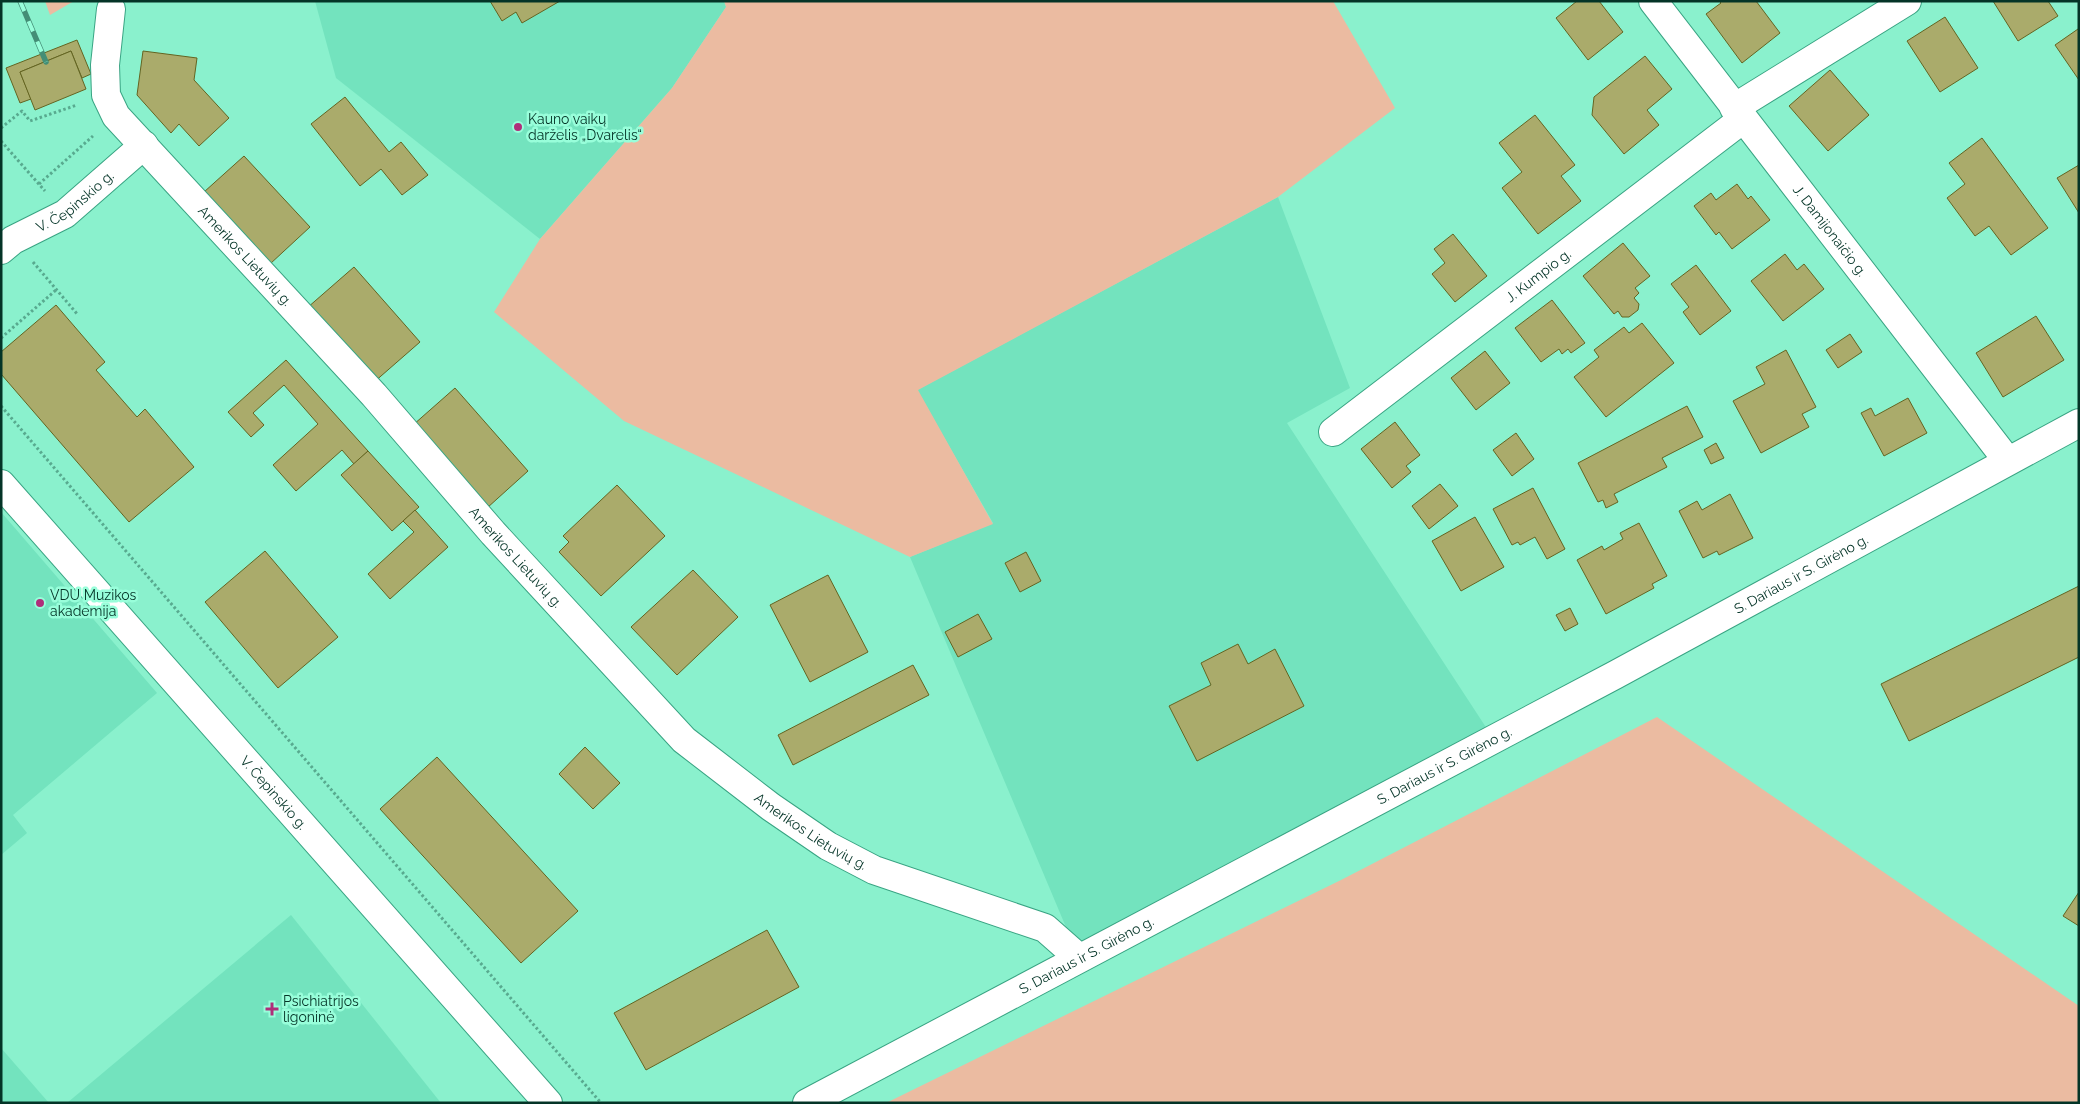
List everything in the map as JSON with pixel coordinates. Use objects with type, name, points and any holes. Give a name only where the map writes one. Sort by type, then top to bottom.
[{"type":"street","name":"J. Damijonaičio g.","points":[[1653,1],[2007,460]]},
{"type":"street","name":"J. Kumpio g.","points":[[1333,432],[1739,114],[1907,1]]},
{"type":"street","points":[[111,9],[105,65],[111,106]]},
{"type":"street","name":"Amerikos Lietuvių g.","points":[[111,106],[144,145],[367,388],[493,533],[684,740],[771,808],[828,846],[874,870],[1045,928],[1079,958]]},
{"type":"street","name":"V. Čepinskio g.","points":[[7,245],[66,214],[144,145]]},
{"type":"street","name":"S. Dariaus ir S. Girėno g.","points":[[807,1103],[1615,675],[2079,422]]},
{"type":"street","name":"V. Čepinskio g.","points":[[1,484],[548,1103]]},
{"type":"path","points":[[1,128],[22,111],[30,121],[111,106]]},
{"type":"path","points":[[39,184],[111,106]]},
{"type":"path","points":[[1,141],[66,214]]},
{"type":"path","points":[[7,245],[56,290],[78,315]]},
{"type":"path","points":[[1,338],[56,290]]},
{"type":"path","points":[[1,406],[601,1103]]},
{"type":"shaded area","points":[[45,1],[74,1],[50,15]]},
{"type":"shaded area","name":"Kauno vaikų darželis „Dvarelis“","points":[[315,1],[724,1],[726,7],[672,88],[540,239],[336,78]]},
{"type":"shaded area","points":[[724,1],[1333,1],[1395,108],[1278,197],[918,390],[993,524],[910,557],[624,421],[494,312],[540,239],[672,88],[726,7]]},
{"type":"shaded area","points":[[1278,197],[1350,388],[1287,423],[1493,738],[1079,958],[910,557],[993,523],[917,390]]},
{"type":"shaded area","name":"VDU Muzikos akademija","points":[[1,512],[157,693],[13,815],[27,833],[1,855]]},
{"type":"shaded area","points":[[1657,717],[2079,1006],[2079,1103],[886,1103],[1341,880]]},
{"type":"shaded area","name":"Psichiatrijos ligoninė","points":[[291,915],[441,1103],[67,1103]]},
{"type":"shaded area","points":[[1,1048],[49,1103],[1,1103]]},
{"type":"building","points":[[490,1],[560,1],[522,23],[516,12],[502,21]]},
{"type":"building","points":[[1577,1],[1599,1],[1623,32],[1588,60],[1556,18]]},
{"type":"building","points":[[1719,1],[1756,1],[1780,33],[1742,63],[1706,14],[1721,3]]},
{"type":"building","points":[[1993,1],[2048,1],[2058,16],[2018,41]]},
{"type":"building","points":[[1945,17],[1978,68],[1940,92],[1907,41]]},
{"type":"building","points":[[2079,30],[2079,80],[2055,45]]},
{"type":"building","points":[[77,40],[91,74],[82,78],[71,51],[20,72],[31,99],[20,103],[6,68]]},
{"type":"building","points":[[71,51],[86,89],[35,110],[20,72]]},
{"type":"building","points":[[143,51],[197,58],[194,80],[229,118],[199,146],[179,124],[171,133],[137,95]]},
{"type":"building","points":[[1645,56],[1672,89],[1647,110],[1659,125],[1624,154],[1592,115],[1594,97]]},
{"type":"building","points":[[1830,70],[1869,115],[1828,151],[1789,106]]},
{"type":"building","points":[[345,97],[389,152],[401,142],[428,175],[402,195],[381,169],[360,186],[311,124]]},
{"type":"building","points":[[1535,115],[1575,165],[1561,176],[1581,201],[1538,234],[1502,188],[1522,172],[1499,143]]},
{"type":"building","points":[[1982,138],[2048,228],[2011,255],[1989,226],[1975,236],[1947,198],[1965,184],[1949,163]]},
{"type":"building","points":[[244,156],[310,227],[270,264],[204,192]]},
{"type":"building","points":[[2079,165],[2079,213],[2057,178]]},
{"type":"building","points":[[1737,184],[1748,199],[1751,196],[1770,220],[1732,249],[1719,232],[1716,235],[1694,206],[1711,193],[1716,200]]},
{"type":"building","points":[[1453,234],[1487,276],[1455,302],[1432,274],[1445,263],[1434,249]]},
{"type":"building","points":[[1623,243],[1650,276],[1635,288],[1639,293],[1634,298],[1639,304],[1638,310],[1629,317],[1622,317],[1618,311],[1614,314],[1583,276]]},
{"type":"building","points":[[1785,254],[1797,270],[1804,264],[1824,289],[1783,321],[1751,281]]},
{"type":"building","points":[[1696,265],[1731,311],[1700,335],[1683,312],[1689,307],[1671,284]]},
{"type":"building","points":[[354,267],[420,342],[373,383],[307,308]]},
{"type":"building","points":[[1552,300],[1585,343],[1571,353],[1568,349],[1562,354],[1559,349],[1541,362],[1515,328]]},
{"type":"building","points":[[56,305],[105,362],[96,370],[137,417],[145,409],[194,467],[129,522],[1,374],[1,352]]},
{"type":"building","points":[[2036,316],[2064,360],[2003,397],[1976,353]]},
{"type":"building","points":[[1642,323],[1674,363],[1606,417],[1574,377],[1599,357],[1594,350],[1624,327],[1629,333]]},
{"type":"building","points":[[1850,334],[1862,352],[1838,368],[1826,350]]},
{"type":"building","points":[[1786,350],[1816,407],[1802,414],[1809,427],[1761,453],[1733,401],[1765,384],[1756,367]]},
{"type":"building","points":[[1485,351],[1510,383],[1476,410],[1451,378]]},
{"type":"building","points":[[286,360],[368,451],[354,464],[342,450],[296,491],[273,465],[318,424],[284,385],[253,413],[264,425],[251,437],[228,412]]},
{"type":"building","points":[[455,388],[528,471],[487,508],[413,425]]},
{"type":"building","points":[[1908,398],[1927,433],[1884,456],[1861,413],[1871,408],[1875,416]]},
{"type":"building","points":[[1687,406],[1703,437],[1662,458],[1667,467],[1614,494],[1618,502],[1606,508],[1603,500],[1598,502],[1578,463]]},
{"type":"building","points":[[1395,422],[1420,455],[1406,466],[1411,472],[1392,488],[1361,449]]},
{"type":"building","points":[[1516,433],[1534,459],[1512,476],[1493,450]]},
{"type":"building","points":[[1716,443],[1724,458],[1711,464],[1704,450]]},
{"type":"building","points":[[368,451],[419,507],[392,531],[341,475]]},
{"type":"building","points":[[1440,484],[1458,506],[1429,529],[1412,506]]},
{"type":"building","points":[[617,485],[665,536],[601,596],[559,552],[569,542],[563,536]]},
{"type":"building","points":[[1533,488],[1565,549],[1547,559],[1535,537],[1520,545],[1518,542],[1512,545],[1493,509]]},
{"type":"building","points":[[1730,494],[1753,538],[1719,555],[1717,551],[1703,558],[1679,511],[1697,501],[1702,510]]},
{"type":"building","points":[[415,510],[448,547],[390,599],[368,574],[414,532],[403,521]]},
{"type":"building","points":[[1475,517],[1504,567],[1461,591],[1432,541]]},
{"type":"building","points":[[1639,523],[1667,576],[1652,584],[1654,588],[1606,614],[1577,560],[1602,546],[1604,550],[1623,539],[1620,533]]},
{"type":"building","points":[[265,551],[338,637],[278,688],[205,602]]},
{"type":"building","points":[[1026,552],[1041,581],[1020,592],[1005,563]]},
{"type":"building","points":[[693,570],[738,617],[677,675],[631,627]]},
{"type":"building","points":[[828,575],[868,652],[810,682],[770,605]]},
{"type":"building","points":[[2079,586],[2079,657],[1909,741],[1881,684]]},
{"type":"building","points":[[1570,608],[1578,624],[1565,631],[1556,615]]},
{"type":"building","points":[[978,614],[992,639],[958,657],[945,632]]},
{"type":"building","points":[[1238,644],[1248,664],[1275,649],[1304,706],[1197,761],[1169,706],[1211,685],[1201,663]]},
{"type":"building","points":[[913,665],[929,695],[793,765],[778,735]]},
{"type":"building","points":[[585,747],[620,783],[593,809],[559,774]]},
{"type":"building","points":[[437,757],[578,911],[521,963],[380,809]]},
{"type":"building","points":[[2079,892],[2079,926],[2063,916]]},
{"type":"building","points":[[767,930],[799,987],[646,1070],[614,1013]]},
{"type":"railway","points":[[20,1],[46,62]]},
{"type":"place","name":"Kauno vaikų darželis „Dvarelis“","points":[[518,127]]},
{"type":"place","name":"VDU Muzikos akademija","points":[[40,603]]},
{"type":"place","name":"Psichiatrijos ligoninė","points":[[272,1009]]}]
